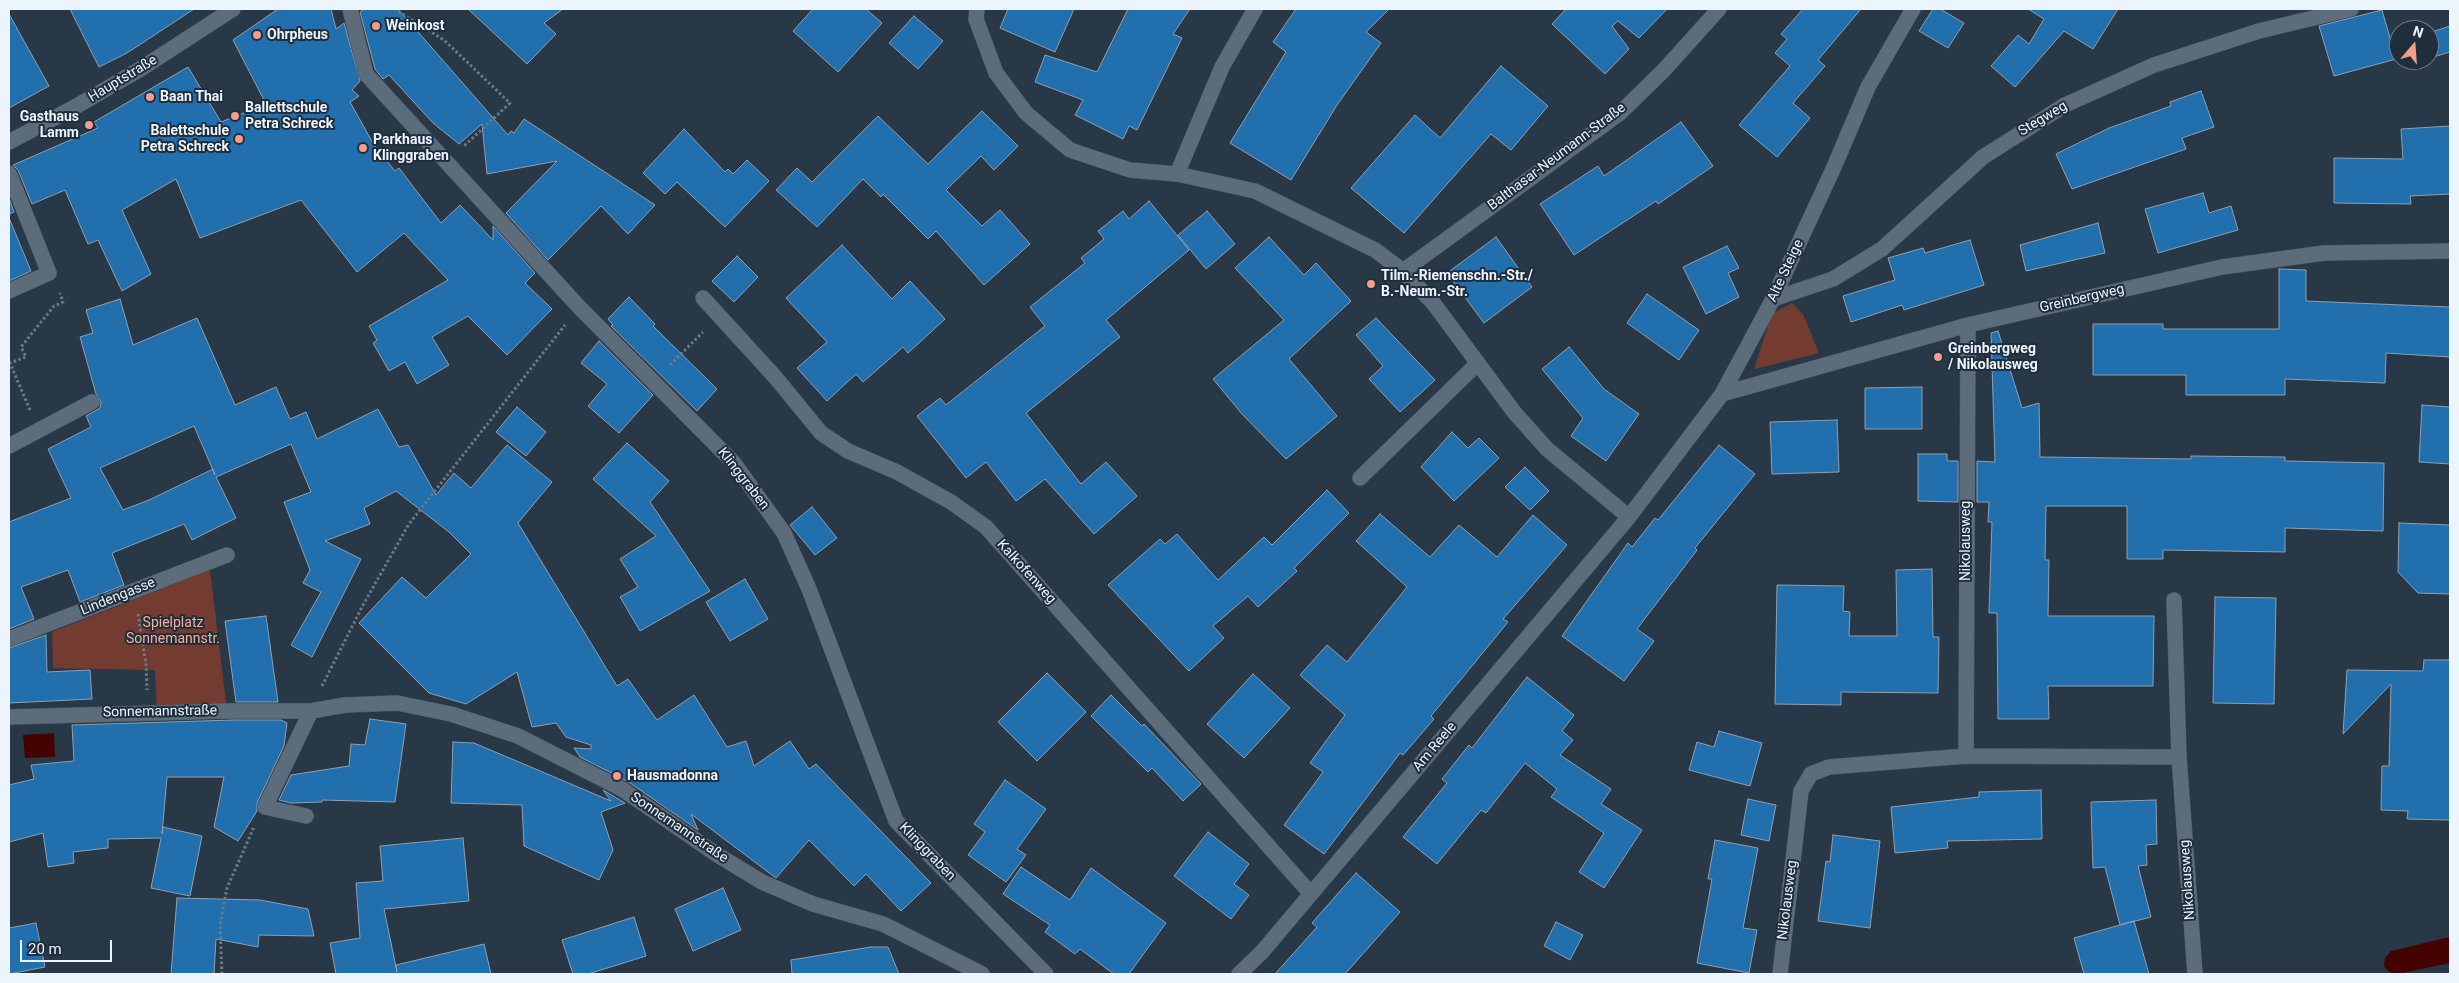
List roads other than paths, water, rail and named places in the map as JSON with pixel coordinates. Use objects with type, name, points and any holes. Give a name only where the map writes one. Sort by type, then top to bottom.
[{"type":"street","name":"Klinggraben","points":[[350,9],[366,74],[579,307],[733,462],[784,532],[809,589],[896,820],[1046,974]]},
{"type":"street","points":[[977,9],[976,19],[996,73],[1026,113],[1070,150],[1130,170],[1177,174],[1255,191],[1375,250],[1403,270],[1434,304],[1514,412],[1547,449],[1629,517]]},
{"type":"street","points":[[1177,174],[1222,67],[1255,9]]},
{"type":"street","name":"Balthasar-Neumann-Straße","points":[[1403,270],[1620,113],[1664,70],[1719,9]]},
{"type":"street","name":"Alte Steige","points":[[1629,517],[1722,394],[1773,300],[1834,168],[1868,87],[1913,9]]},
{"type":"street","name":"Stegweg","points":[[1773,300],[1833,279],[1882,249],[1983,156],[2065,105],[2154,65],[2259,31],[2351,9]]},
{"type":"street","name":"Hauptstraße","points":[[9,142],[75,107],[142,68],[226,11]]},
{"type":"street","points":[[9,173],[49,273],[9,291]]},
{"type":"street","name":"Greinbergweg","points":[[1722,394],[1968,325],[2222,267],[2324,253],[2450,251]]},
{"type":"street","name":"Kalkofenweg","points":[[703,298],[776,378],[821,433],[848,452],[897,472],[951,502],[986,527],[1311,894]]},
{"type":"street","name":"Nikolausweg","points":[[1966,756],[1968,325]]},
{"type":"street","points":[[1360,478],[1478,363]]},
{"type":"street","points":[[9,446],[39,432],[92,402]]},
{"type":"street","name":"Am Reele","points":[[1239,974],[1262,952],[1629,517]]},
{"type":"street","name":"Lindengasse","points":[[9,639],[227,554]]},
{"type":"street","name":"Nikolausweg","points":[[2174,600],[2178,757],[2195,974]]},
{"type":"street","name":"Sonnemannstraße","points":[[9,717],[311,711],[345,705],[397,703],[451,714],[518,736],[622,789],[716,854],[762,882],[813,904],[883,924],[982,974]]},
{"type":"street","points":[[306,816],[265,807],[311,711]]},
{"type":"street","name":"Nikolausweg","points":[[1780,974],[1801,791],[1811,774],[1829,768],[1966,756],[2178,757]]},
{"type":"place","name":"Weinkost","points":[[376,26]]},
{"type":"place","name":"Ohrpheus","points":[[257,35]]},
{"type":"place","name":"Baan Thai","points":[[150,97]]},
{"type":"place","name":"Ballettschule Petra Schreck","points":[[235,116]]},
{"type":"place","name":"Gasthaus Lamm","points":[[89,125]]},
{"type":"place","name":"Balettschule Petra Schreck","points":[[239,139]]},
{"type":"place","name":"Parkhaus Klinggraben","points":[[363,148]]},
{"type":"place","name":"Tilm.-Riemenschn.-Str./ B.-Neum.-Str.","points":[[1371,284]]},
{"type":"place","name":"Greinbergweg / Nikolausweg","points":[[1938,357]]},
{"type":"place","name":"Hausmadonna","points":[[617,776]]},
{"type":"park label","name":"Spielplatz Sonnemannstr.","points":[[173,632]]}]
